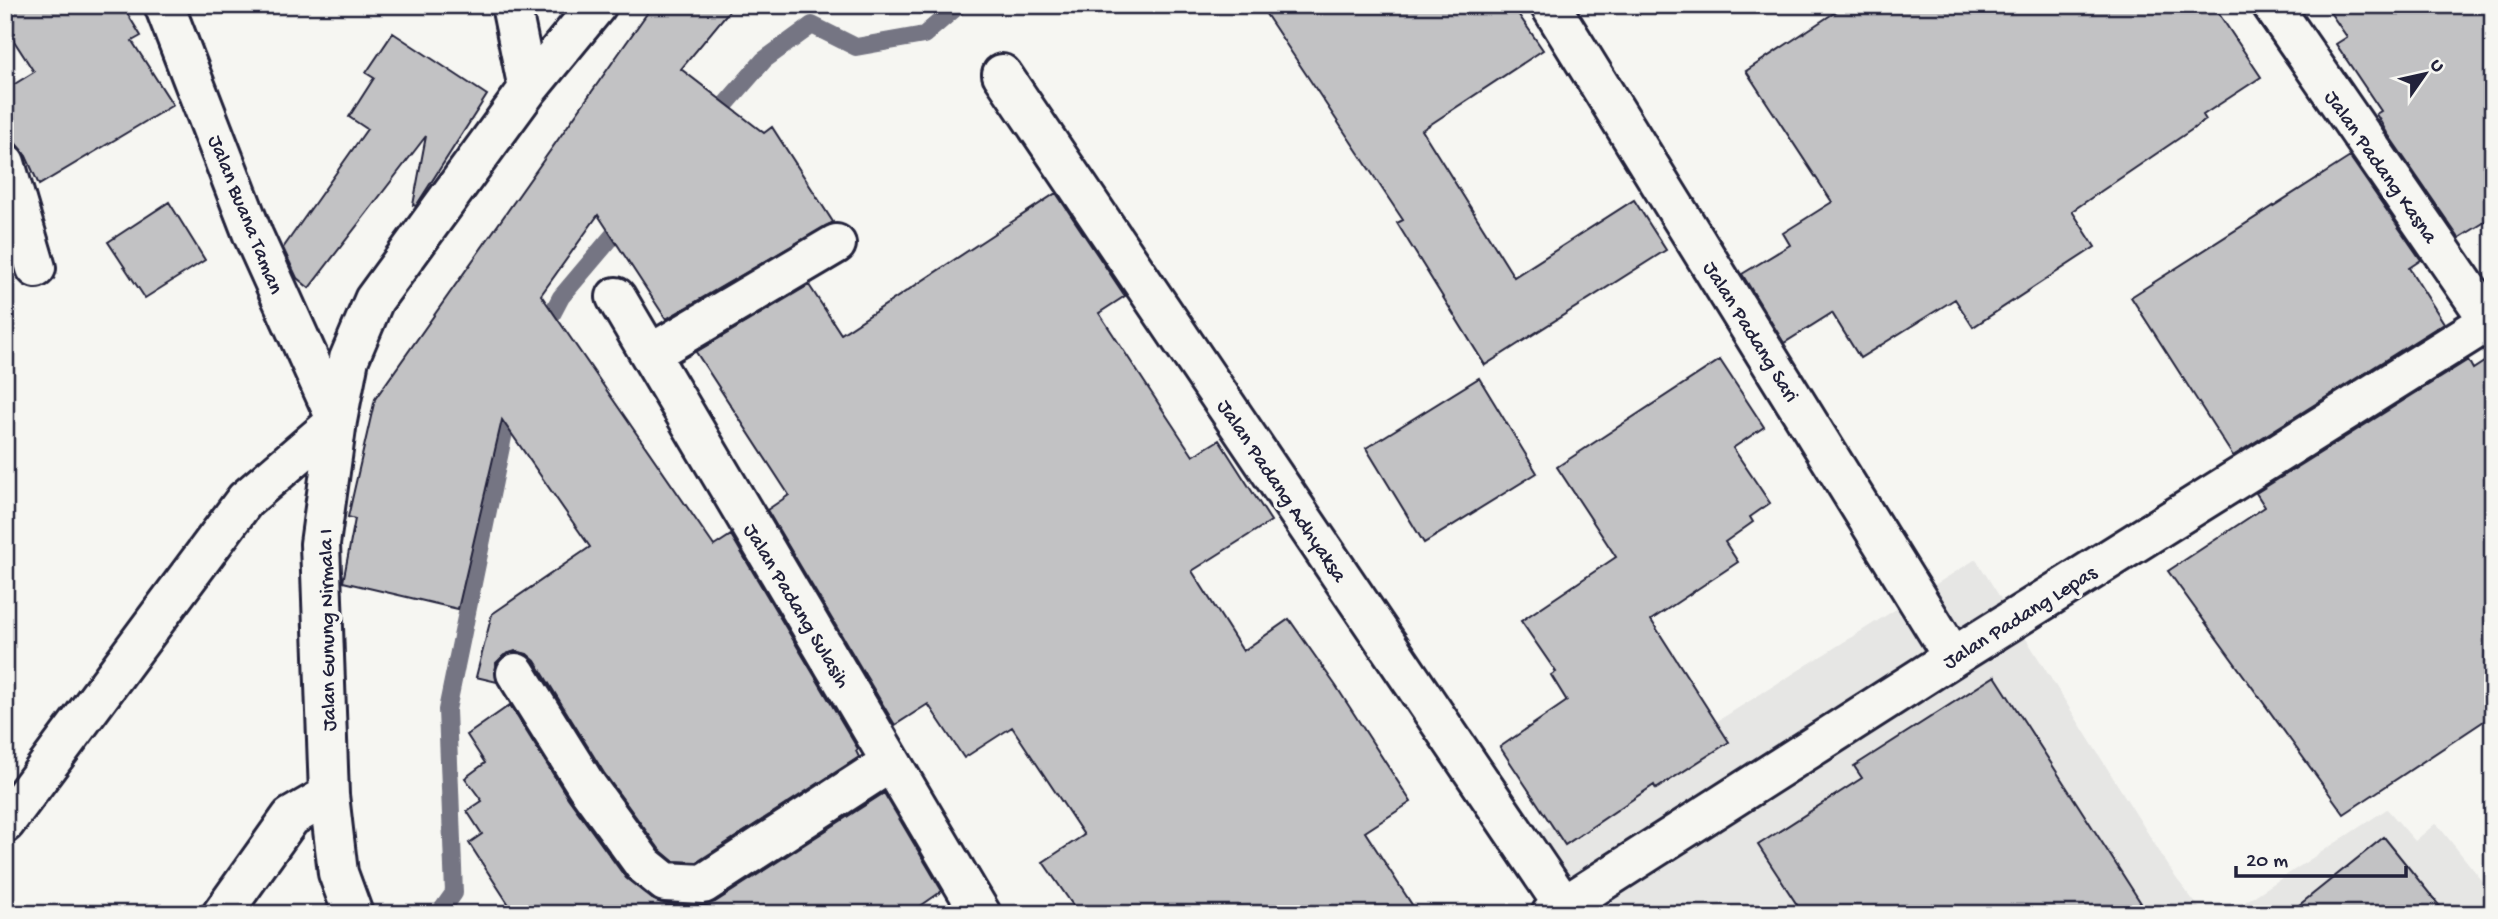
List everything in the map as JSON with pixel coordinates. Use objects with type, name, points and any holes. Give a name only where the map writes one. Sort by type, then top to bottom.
[{"type":"street","name":"Jalan Buana Taman","points":[[164,5],[253,236],[337,421]]},
{"type":"street","points":[[511,5],[528,89]]},
{"type":"street","name":"Jalan Gunung Nirmala I","points":[[353,914],[338,873],[329,795],[320,544],[337,421],[349,359],[374,300],[528,89],[597,5]]},
{"type":"street","name":"Jalan Padang Sari","points":[[1550,5],[1953,657]]},
{"type":"street","name":"Jalan Padang Kasna","points":[[2272,5],[2491,323]]},
{"type":"street","name":"Jalan Padang Adhyaksa","points":[[1002,74],[1558,910]]},
{"type":"street","points":[[5,163],[36,268]]},
{"type":"street","points":[[650,354],[836,244]]},
{"type":"street","name":"Jalan Padang Sulasih","points":[[616,297],[981,914]]},
{"type":"street","name":"Jalan Padang Lepas","points":[[1558,910],[1953,657],[2491,323]]},
{"type":"street","points":[[5,823],[244,500],[337,421]]},
{"type":"street","points":[[516,673],[586,785],[644,865],[664,882],[703,884],[891,762]]},
{"type":"street","points":[[222,914],[291,817],[329,795]]},
{"type":"shaded area","points":[[1976,559],[2176,878],[2204,914],[1576,914],[1523,843]]},
{"type":"shaded area","points":[[2387,809],[2415,841],[2436,823],[2493,894],[2493,914],[2227,914]]},
{"type":"building","points":[[5,5],[122,5],[141,36],[132,41],[173,105],[39,185],[26,156],[5,130],[5,90],[34,72],[5,27]]},
{"type":"building","points":[[653,5],[734,5],[681,69],[764,133],[772,127],[833,222],[666,319],[598,215],[541,295],[714,546],[731,535],[858,749],[856,751],[859,757],[697,862],[673,861],[660,850],[604,773],[535,661],[527,654],[515,651],[504,655],[496,663],[497,682],[476,677],[492,614],[590,547],[502,420],[458,609],[343,582],[355,519],[348,517],[375,399]]},
{"type":"building","points":[[1260,5],[1512,5],[1543,50],[1422,130],[1514,277],[1634,200],[1666,250],[1485,365],[1397,223],[1403,220]]},
{"type":"building","points":[[1846,5],[2213,5],[2261,77],[2203,115],[2206,120],[2072,211],[2095,247],[1973,327],[1955,299],[1860,358],[1832,313],[1784,343],[1742,274],[1790,245],[1783,233],[1832,202],[1746,71]]},
{"type":"building","points":[[2325,5],[2493,5],[2493,217],[2459,238],[2376,114],[2381,111],[2336,44],[2347,37]]},
{"type":"building","points":[[393,33],[487,95],[416,206],[413,205],[426,136],[309,288],[297,278],[283,248],[367,129],[349,117],[374,78],[366,73]]},
{"type":"building","points":[[2350,157],[2421,260],[2409,268],[2444,323],[2233,456],[2131,297]]},
{"type":"building","points":[[1056,193],[1125,296],[1099,313],[1193,456],[1219,440],[1271,521],[1192,571],[1243,651],[1289,619],[1336,686],[1411,802],[1365,832],[1418,914],[1079,914],[1043,862],[1084,835],[1012,727],[964,758],[928,704],[895,725],[767,510],[789,495],[696,352],[809,285],[841,334]]},
{"type":"building","points":[[169,202],[205,260],[145,298],[108,242]]},
{"type":"building","points":[[2493,356],[2493,715],[2344,814],[2168,571],[2265,507],[2256,493],[2468,360],[2473,369]]},
{"type":"building","points":[[1720,360],[1764,427],[1733,448],[1770,503],[1750,517],[1753,522],[1725,542],[1738,562],[1651,620],[1729,742],[1656,789],[1654,785],[1565,845],[1500,747],[1567,701],[1551,675],[1556,672],[1521,621],[1616,557],[1557,467]]},
{"type":"building","points":[[1479,378],[1537,473],[1424,543],[1366,448]]},
{"type":"building","points":[[1995,676],[2148,914],[1803,914],[1758,845],[1862,778],[1854,766]]},
{"type":"building","points":[[510,705],[568,798],[626,878],[652,899],[664,904],[702,906],[715,902],[884,793],[942,891],[909,914],[515,914],[469,843],[482,834],[467,811],[482,801],[465,778],[485,763],[467,735]]},
{"type":"building","points":[[2384,837],[2446,914],[2288,914]]},
{"type":"waterway","points":[[711,121],[764,60],[812,25],[856,47],[924,35],[959,5]]},
{"type":"waterway","points":[[543,331],[561,297],[627,219]]},
{"type":"waterway","points":[[439,914],[454,893],[447,710],[510,403]]}]
